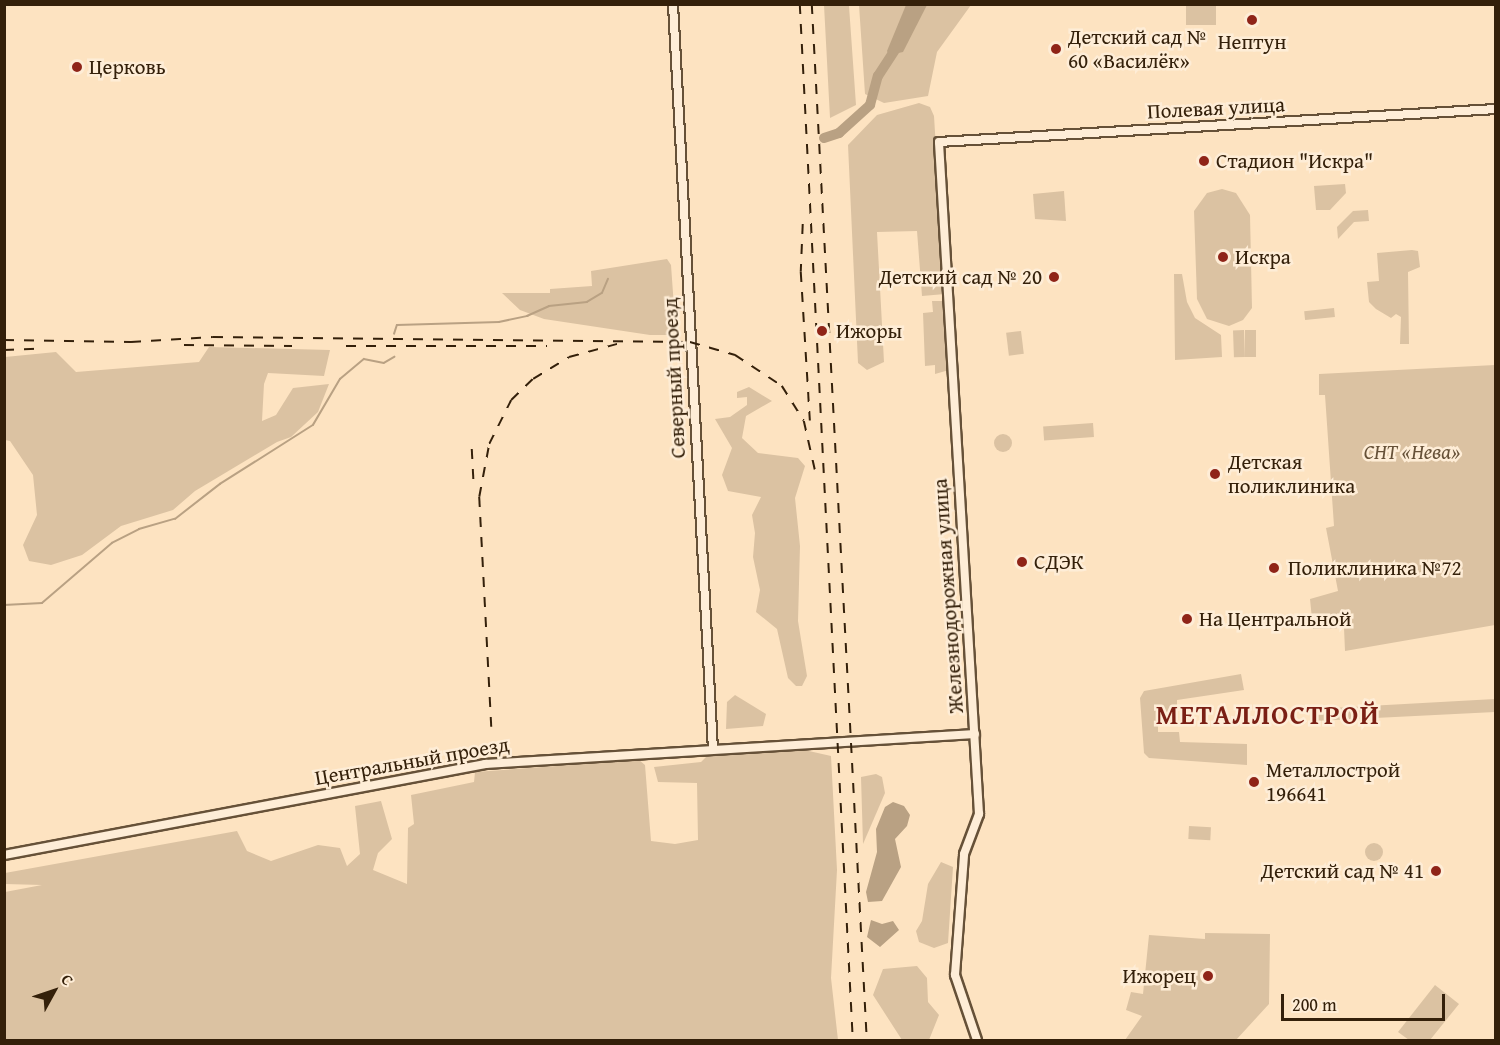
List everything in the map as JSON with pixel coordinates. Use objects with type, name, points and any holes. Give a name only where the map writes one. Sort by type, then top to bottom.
[{"type":"street","name":"Северный проезд","points":[[674,4],[714,749]]},
{"type":"street","name":"Полевая улица","points":[[939,142],[1496,108]]},
{"type":"street","name":"Железнодорожная улица","points":[[939,142],[979,814],[964,855],[955,975],[977,1041]]},
{"type":"street","name":"Центральный проезд","points":[[4,855],[485,764],[975,734]]},
{"type":"green space","points":[[824,5],[857,6],[849,6],[856,105],[830,118]]},
{"type":"green space","points":[[859,5],[971,5],[937,52],[928,96],[884,103],[865,94]]},
{"type":"green space","points":[[1186,5],[1216,5],[1216,25],[1186,25]]},
{"type":"green space","points":[[919,103],[930,107],[934,116],[945,294],[922,296],[917,231],[877,232],[884,362],[867,370],[858,363],[848,145],[877,115]]},
{"type":"green space","points":[[1345,184],[1346,193],[1330,210],[1316,210],[1314,186]]},
{"type":"green space","name":"Искра","points":[[1222,189],[1236,193],[1250,215],[1252,308],[1243,320],[1229,326],[1207,319],[1197,299],[1194,211],[1207,193]]},
{"type":"green space","points":[[1064,191],[1066,221],[1035,219],[1033,194]]},
{"type":"green space","points":[[1368,210],[1369,221],[1354,222],[1338,239],[1337,227],[1353,211]]},
{"type":"green space","points":[[1418,251],[1420,267],[1408,272],[1409,344],[1400,344],[1401,317],[1396,314],[1391,318],[1369,302],[1367,282],[1379,281],[1377,253]]},
{"type":"green space","points":[[667,259],[671,265],[676,335],[650,335],[544,319],[520,310],[502,293],[550,293],[550,289],[592,286],[591,271]]},
{"type":"green space","points":[[1174,274],[1182,274],[1187,302],[1195,318],[1221,335],[1222,357],[1175,360]]},
{"type":"green space","points":[[932,301],[945,301],[949,370],[935,374],[935,365],[925,366],[923,313],[933,312]]},
{"type":"green space","points":[[1334,308],[1335,317],[1305,320],[1304,311]]},
{"type":"green space","points":[[1233,330],[1244,330],[1245,357],[1234,357]]},
{"type":"green space","points":[[1233,330],[1244,330],[1245,357],[1234,357]]},
{"type":"green space","points":[[1021,331],[1024,354],[1009,356],[1006,333]]},
{"type":"green space","points":[[209,347],[330,350],[324,376],[268,373],[264,384],[262,421],[276,415],[293,388],[329,384],[318,412],[291,437],[277,442],[195,491],[173,510],[121,526],[82,555],[51,565],[29,561],[23,545],[37,515],[33,475],[10,441],[5,440],[5,357],[56,352],[76,372],[199,362]]},
{"type":"green space","name":"СНТ «Нева»","points":[[1495,365],[1495,625],[1345,651],[1344,628],[1313,629],[1310,599],[1338,591],[1326,528],[1334,526],[1325,395],[1319,395],[1319,374]]},
{"type":"green space","points":[[749,387],[772,401],[746,416],[742,438],[758,453],[798,458],[805,466],[795,498],[800,546],[798,621],[807,676],[802,686],[796,686],[788,678],[777,629],[756,612],[760,590],[753,557],[755,533],[752,515],[761,497],[728,491],[722,475],[732,448],[715,419],[730,417],[747,405],[747,397],[737,398],[737,392]]},
{"type":"green space","points":[[1093,423],[1094,437],[1044,440],[1043,426]]},
{"type":"green space","points":[[1003,434],[1009,437],[1012,443],[1009,449],[1003,452],[997,449],[994,443],[997,437]]},
{"type":"green space","points":[[1241,674],[1244,690],[1177,700],[1177,713],[1158,713],[1158,732],[1179,732],[1180,742],[1247,744],[1247,765],[1149,758],[1144,753],[1140,698],[1144,691]]},
{"type":"green space","points":[[735,695],[766,714],[763,726],[726,729],[727,702]]},
{"type":"green space","points":[[1495,699],[1495,712],[1315,721],[1311,713],[1314,709]]},
{"type":"green space","points":[[800,749],[831,756],[837,870],[831,978],[838,1040],[5,1040],[5,892],[42,885],[5,884],[5,873],[237,831],[247,851],[271,861],[318,845],[340,848],[347,866],[360,854],[355,806],[381,801],[392,839],[378,853],[373,870],[407,884],[408,828],[414,824],[411,795],[474,782],[475,772],[639,760],[645,765],[651,841],[675,844],[698,840],[697,783],[658,782],[654,767],[701,762],[707,756]]},
{"type":"green space","points":[[876,774],[882,777],[885,793],[863,844],[861,777]]},
{"type":"green space","points":[[1189,826],[1211,827],[1210,840],[1188,839]]},
{"type":"green space","points":[[1370,843],[1378,843],[1383,848],[1381,859],[1370,861],[1365,856],[1365,848]]},
{"type":"green space","points":[[941,862],[953,867],[948,943],[934,948],[919,942],[916,931],[922,921],[928,884]]},
{"type":"green space","name":"Ижорец","points":[[1205,933],[1270,934],[1269,1004],[1236,1040],[1125,1040],[1142,1016],[1126,1010],[1131,992],[1143,994],[1149,935],[1205,939]]},
{"type":"green space","points":[[917,966],[927,978],[928,1002],[939,1015],[929,1040],[902,1040],[873,995],[883,969]]},
{"type":"green space","points":[[1435,985],[1459,1004],[1430,1040],[1409,1040],[1398,1032]]},
{"type":"shaded area","points":[[906,5],[927,5],[903,52],[889,55],[887,51]]},
{"type":"shaded area","points":[[893,802],[904,806],[910,815],[907,826],[895,839],[901,867],[882,901],[868,902],[866,892],[877,852],[876,829],[885,807]]},
{"type":"shaded area","points":[[871,920],[882,924],[893,921],[899,930],[880,947],[867,937]]},
{"type":"waterway","points":[[824,138],[839,133],[870,105],[878,76],[898,45]]},
{"type":"waterway","points":[[394,334],[397,325],[499,322],[527,316],[549,306],[587,302],[602,293],[608,279]]},
{"type":"waterway","points":[[4,605],[42,603],[112,543],[139,529],[175,519],[220,484],[313,425],[340,379],[364,359],[384,363],[394,357]]},
{"type":"railway","points":[[800,4],[853,1040]]},
{"type":"railway","points":[[812,4],[867,1040]]},
{"type":"railway","points":[[803,224],[801,272],[810,421]]},
{"type":"railway","points":[[4,340],[131,342],[213,337],[690,342],[735,355],[782,386],[804,421],[815,470]]},
{"type":"railway","points":[[491,727],[479,497],[489,444],[511,400],[533,379],[569,357],[617,344]]},
{"type":"railway","points":[[184,345],[292,346]]},
{"type":"railway","points":[[346,346],[547,346]]},
{"type":"railway","points":[[4,350],[37,349]]},
{"type":"railway","points":[[472,449],[474,488]]},
{"type":"place","name":"Нептун","points":[[1252,20]]},
{"type":"place","name":"Детский сад № 60 «Василёк»","points":[[1056,49]]},
{"type":"place","name":"Церковь","points":[[77,67]]},
{"type":"place","name":"Стадион \"Искра\"","points":[[1204,161]]},
{"type":"place","name":"Искра","points":[[1223,257]]},
{"type":"place","name":"Детский сад № 20","points":[[1054,277]]},
{"type":"place","name":"Ижоры","points":[[822,331]]},
{"type":"place","name":"Детская поликлиника","points":[[1215,474]]},
{"type":"place","name":"СДЭК","points":[[1022,562]]},
{"type":"place","name":"Поликлиника №72","points":[[1274,568]]},
{"type":"place","name":"На Центральной","points":[[1187,619]]},
{"type":"place","name":"Металлострой 196641","points":[[1254,782]]},
{"type":"place","name":"Детский сад № 41","points":[[1436,871]]},
{"type":"place","name":"Ижорец","points":[[1208,976]]},
{"type":"district","name":"МЕТАЛЛОСТРОЙ","points":[[1268,715]]}]
